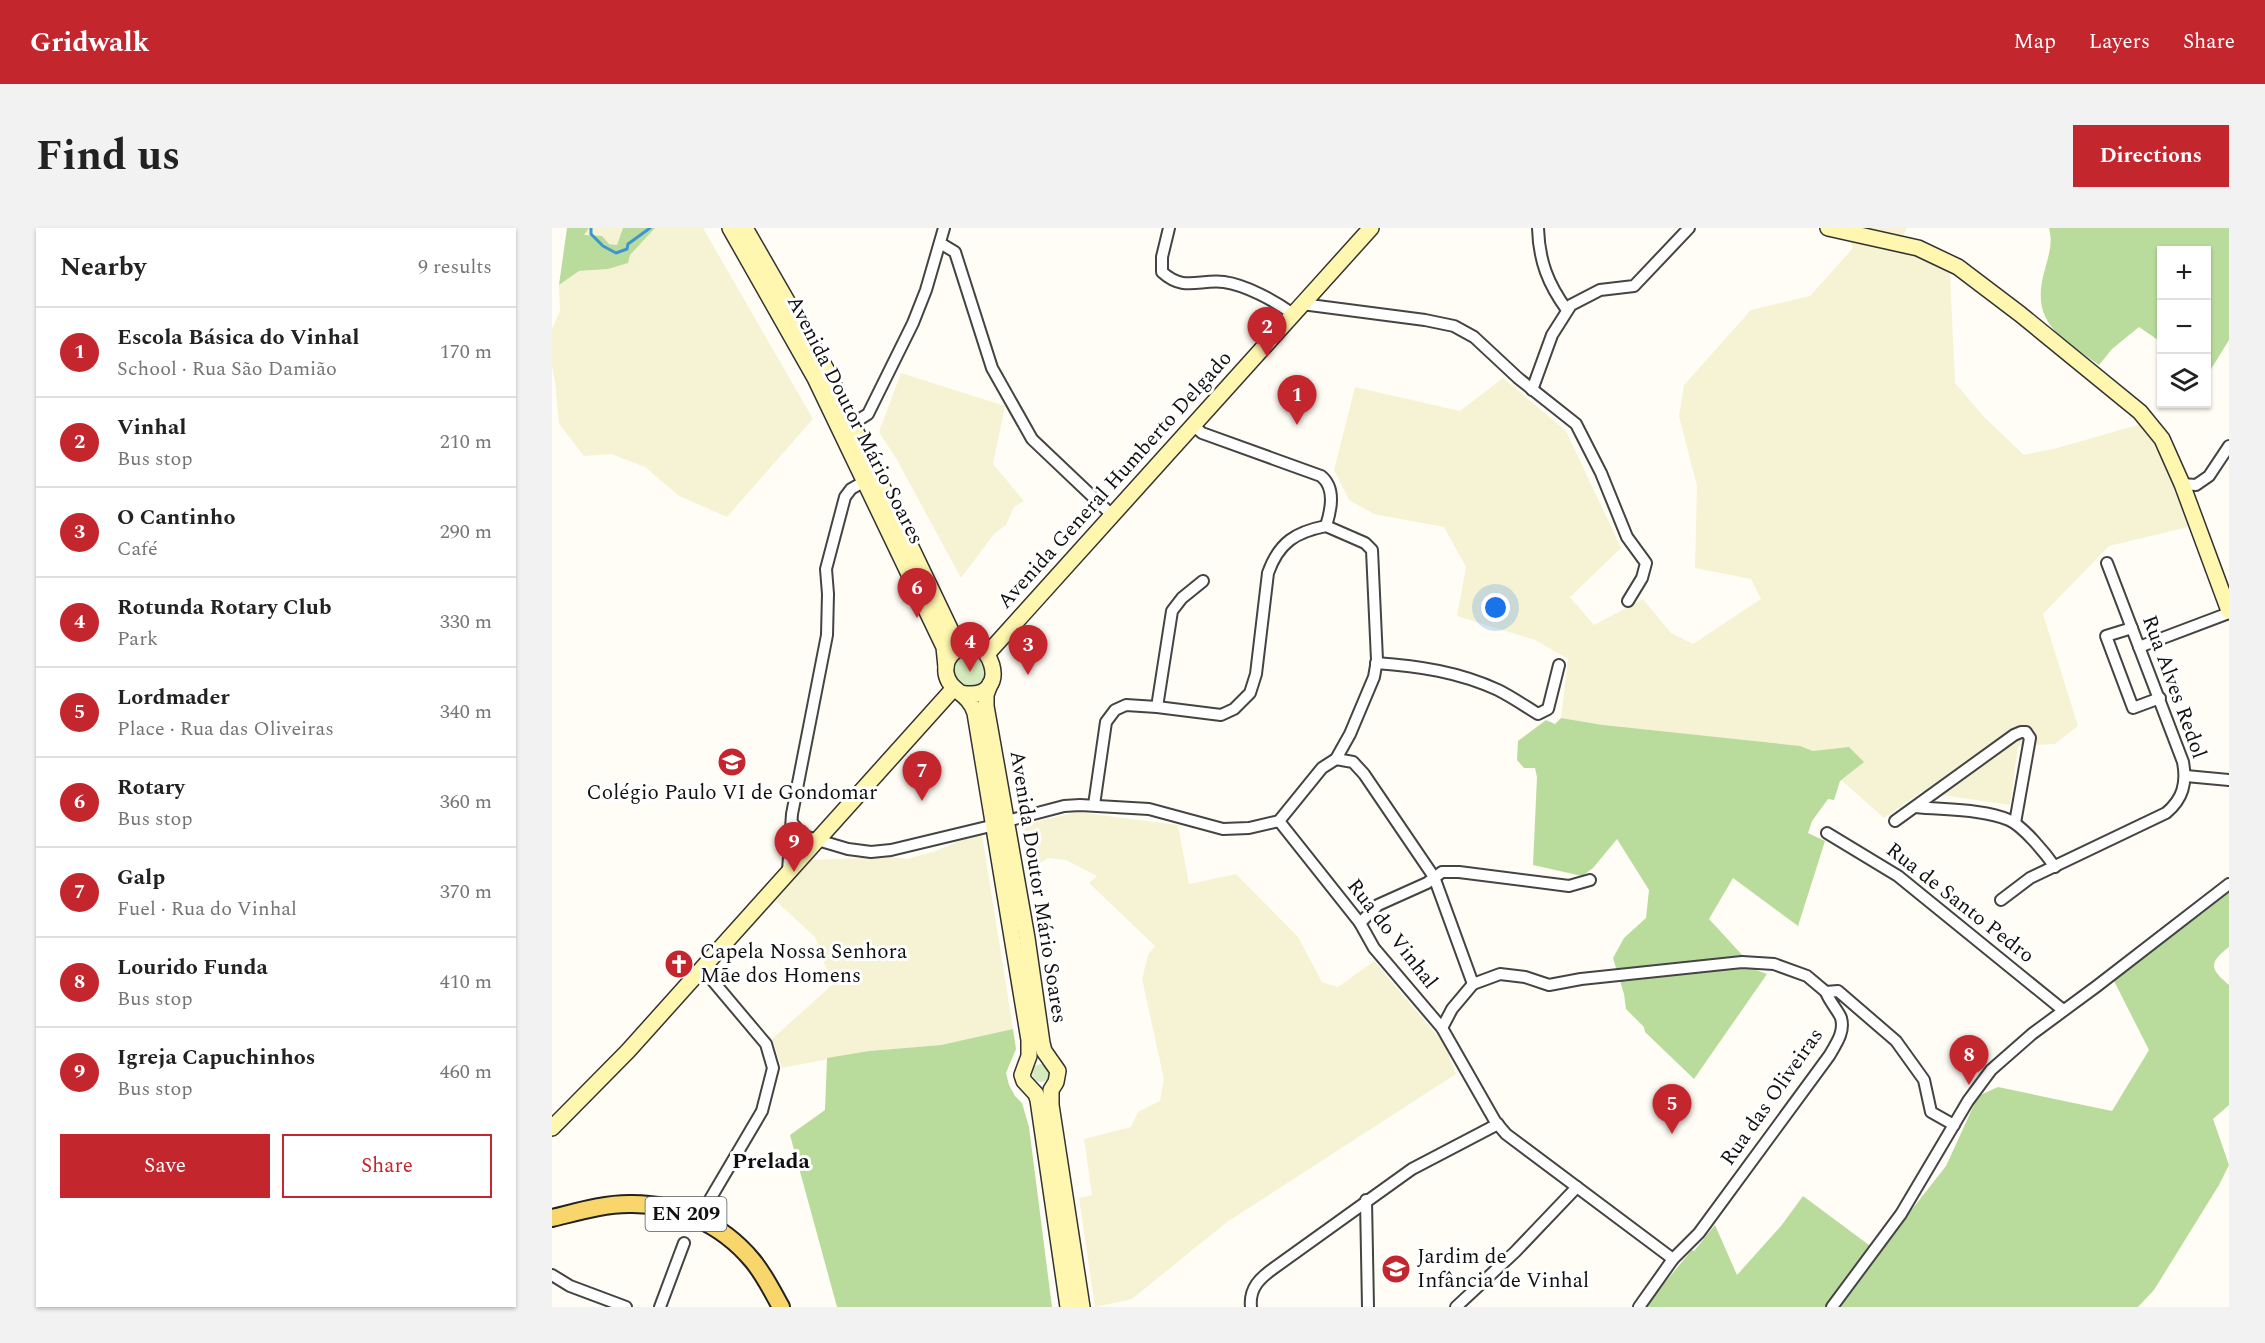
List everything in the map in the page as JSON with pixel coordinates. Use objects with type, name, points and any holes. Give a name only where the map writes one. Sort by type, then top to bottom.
[{"type":"main road","name":"Avenida Doutor Mário Soares","points":[[730,228],[804,356],[944,647],[946,667]]},
{"type":"main road","name":"Avenida Doutor Mário Soares","points":[[745,228],[820,360],[952,633],[960,643],[966,646]]},
{"type":"main road","name":"Avenida General Humberto Delgado","points":[[988,653],[1371,228]]},
{"type":"main road","points":[[1828,228],[1918,248],[1973,277],[2140,412],[2162,439],[2182,484],[2229,612]]},
{"type":"main road","points":[[966,646],[974,646],[988,653],[994,668],[990,684],[984,690],[976,694],[958,691],[949,682],[946,667],[952,653],[966,646]]},
{"type":"main road","name":"Avenida Doutor Mário Soares","points":[[990,684],[986,701],[1029,1041],[1029,1056],[1023,1075],[1024,1081],[1038,1100],[1068,1307]]},
{"type":"main road","name":"Avenida Doutor Mário Soares","points":[[958,691],[969,698],[975,713],[1029,946],[1042,1043],[1044,1051],[1058,1071],[1053,1086],[1052,1105],[1082,1307]]},
{"type":"main road","points":[[552,1128],[628,1051],[788,871],[958,691]]},
{"type":"main road","name":"Avenida Doutor Mário Soares","points":[[1025,1064],[1035,1057],[1047,1057],[1052,1060]]},
{"type":"main road","points":[[1032,1089],[1042,1091],[1053,1086]]},
{"type":"main road","name":"EN 209","points":[[552,1218],[602,1206],[628,1204],[658,1205],[699,1218],[720,1230],[739,1246],[765,1278],[781,1307]]},
{"type":"street","points":[[852,424],[868,414],[913,323],[926,290],[944,228]]},
{"type":"street","points":[[1169,228],[1162,257],[1162,272],[1172,281],[1188,284],[1225,282],[1298,309],[1425,320],[1454,326],[1474,337],[1532,390],[1576,424],[1601,473],[1627,537],[1646,563],[1642,578],[1628,601]]},
{"type":"street","points":[[1539,228],[1541,259],[1553,290],[1567,310]]},
{"type":"street","points":[[1532,390],[1552,335],[1571,305],[1600,290],[1634,286],[1689,228]]},
{"type":"street","points":[[940,243],[955,252],[992,368],[1032,439],[1112,514]]},
{"type":"street","points":[[1194,426],[1202,433],[1321,476],[1328,482],[1330,489],[1330,512],[1326,526]]},
{"type":"street","points":[[2182,484],[2196,485],[2209,476],[2229,446]]},
{"type":"street","points":[[788,871],[792,823],[827,634],[826,569],[846,497],[851,489],[865,481]]},
{"type":"street","points":[[792,823],[804,836],[848,849],[871,852],[891,850],[1064,806],[1094,805],[1149,809],[1223,830],[1249,828],[1279,821],[1322,768],[1336,759],[1354,725],[1374,677],[1376,663],[1372,550],[1365,543],[1326,526],[1307,530],[1290,539],[1272,561],[1268,573],[1256,674],[1250,693],[1234,709],[1221,715],[1157,706],[1126,705],[1115,711],[1106,722],[1094,805]]},
{"type":"street","name":"Rua Alves Redol","points":[[2001,900],[2030,878],[2166,813],[2179,799],[2184,789],[2186,776],[2184,762],[2107,564]]},
{"type":"street","points":[[1157,706],[1172,611],[1182,598],[1203,581]]},
{"type":"street","points":[[2139,647],[2229,612]]},
{"type":"street","points":[[2132,628],[2106,636],[2133,708],[2160,698]]},
{"type":"street","points":[[1376,663],[1414,666],[1457,674],[1499,691],[1538,714],[1548,709],[1559,665]]},
{"type":"street","points":[[1895,821],[2014,735],[2026,732],[2030,738],[2014,823]]},
{"type":"street","points":[[1336,759],[1353,762],[1364,774],[1434,877],[1473,984]]},
{"type":"street","points":[[2186,776],[2229,780]]},
{"type":"street","points":[[1916,807],[1991,814],[2014,823],[2055,867]]},
{"type":"street","name":"Rua do Vinhal","points":[[1279,821],[1360,923],[1374,948],[1442,1028],[1506,1134],[1673,1259]]},
{"type":"street","name":"Rua de Santo Pedro","points":[[1827,833],[1898,876],[2063,1010]]},
{"type":"street","points":[[1360,923],[1377,905],[1427,883],[1442,873],[1460,872],[1569,886],[1590,880]]},
{"type":"street","points":[[1832,1307],[1901,1214],[1968,1101],[1991,1070],[2032,1034],[2229,884]]},
{"type":"street","points":[[1442,1028],[1452,1009],[1473,984],[1500,974],[1525,977],[1549,985],[1581,979],[1742,962],[1774,964],[1808,976],[1826,992],[1838,991],[1896,1041],[1924,1080],[1926,1098],[1932,1112],[1954,1125]]},
{"type":"street","points":[[699,1218],[762,1111],[773,1068],[766,1044],[702,968]]},
{"type":"street","name":"Rua das Oliveiras","points":[[1639,1307],[1673,1259],[1699,1233],[1829,1056],[1840,1036],[1841,1017],[1830,1003],[1826,992]]},
{"type":"street","points":[[1251,1307],[1252,1291],[1258,1280],[1412,1169],[1498,1124]]},
{"type":"street","points":[[1456,1307],[1515,1252],[1577,1187]]},
{"type":"street","points":[[1366,1200],[1368,1307]]},
{"type":"street","points":[[660,1307],[684,1243]]},
{"type":"street","points":[[552,1275],[570,1286],[627,1307]]},
{"type":"shaded area","points":[[589,228],[623,228],[617,245],[583,235]]},
{"type":"shaded area","points":[[655,228],[703,228],[813,419],[727,517],[679,496],[645,467],[611,454],[584,456],[559,424],[552,366],[552,329],[560,311],[559,285],[579,271],[608,269],[630,255]]},
{"type":"shaded area","points":[[1843,228],[1907,228],[1897,246],[1950,273],[1955,383],[1984,417],[2024,455],[2141,424],[2164,453],[2188,527],[2109,546],[2043,614],[2078,726],[2055,744],[2018,746],[2010,805],[1921,792],[1884,818],[1841,780],[1603,725],[1561,718],[1568,659],[1535,640],[1457,616],[1466,567],[1444,527],[1374,514],[1349,500],[1334,470],[1355,387],[1460,411],[1503,378],[1566,431],[1621,548],[1570,597],[1594,625],[1643,599],[1671,633],[1693,644],[1761,599],[1751,579],[1695,568],[1697,486],[1679,416],[1684,385],[1751,310],[1810,296],[1853,248]]},
{"type":"shaded area","points":[[901,373],[1005,406],[993,464],[1024,501],[1014,507],[1006,525],[994,534],[961,578],[897,460],[879,432]]},
{"type":"shaded area","points":[[1077,812],[1178,825],[1189,884],[1236,874],[1298,937],[1322,982],[1338,987],[1374,961],[1445,1045],[1456,1074],[1227,1222],[1132,1299],[1095,1307],[1079,1198],[1092,1195],[1084,1139],[1131,1127],[1138,1112],[1160,1101],[1164,1079],[1142,979],[1148,955],[1155,946],[1089,883],[1097,876],[1066,860],[1048,858],[1030,870],[1022,825]]},
{"type":"shaded area","points":[[982,835],[1013,1029],[941,1045],[869,1051],[782,1068],[772,1039],[832,985],[815,937],[775,900],[811,860],[892,857],[907,859]]},
{"type":"green space","points":[[567,228],[589,228],[584,235],[602,236],[609,244],[617,245],[623,228],[655,228],[630,255],[628,263],[608,269],[579,271],[559,285]]},
{"type":"green space","points":[[2049,228],[2229,228],[2229,340],[2211,369],[2211,246],[2157,246],[2157,339],[2139,327],[2112,349],[2099,365],[2061,337],[2051,327],[2045,316],[2041,303],[2041,287],[2051,239]]},
{"type":"green space","points":[[970,654],[982,658],[986,670],[982,682],[970,686],[958,682],[954,670],[958,658]]},
{"type":"green space","points":[[1561,718],[1603,725],[1800,746],[1813,751],[1849,747],[1864,762],[1840,781],[1834,800],[1828,799],[1812,821],[1808,833],[1825,841],[1798,926],[1733,878],[1709,919],[1756,970],[1767,974],[1694,1079],[1645,1032],[1644,1027],[1626,1009],[1613,958],[1624,938],[1646,918],[1649,890],[1617,839],[1593,868],[1582,876],[1533,865],[1537,777],[1535,768],[1524,768],[1517,760],[1518,741],[1546,720],[1555,724]]},
{"type":"green space","points":[[2229,887],[2229,947],[2217,957],[2214,966],[2218,975],[2229,985],[2229,1105],[2213,1119],[2229,1165],[2154,1290],[2138,1307],[1644,1307],[1715,1225],[1737,1275],[1781,1226],[1803,1196],[1869,1245],[1887,1241],[1946,1166],[1978,1096],[1998,1087],[2112,1111],[2149,1050],[2114,981]]},
{"type":"green space","points":[[1013,1029],[1016,1049],[1006,1073],[1009,1085],[1022,1103],[1029,1127],[1052,1307],[837,1307],[790,1135],[825,1110],[827,1058],[869,1051],[941,1045]]},
{"type":"green space","points":[[1041,1064],[1047,1067],[1050,1073],[1047,1079],[1041,1082],[1035,1079],[1032,1073],[1035,1067]]},
{"type":"waterway","points":[[591,228],[591,234],[603,246],[616,253],[627,249],[628,244],[650,228]]},
{"type":"place","name":"Vinhal","points":[[1267,357]]},
{"type":"place","name":"Escola Básica do Vinhal","points":[[1297,425]]},
{"type":"place","name":"Rotary","points":[[917,618]]},
{"type":"place","name":"Rotunda Rotary Club","points":[[970,672]]},
{"type":"place","name":"O Cantinho","points":[[1028,675]]},
{"type":"place","name":"Colégio Paulo VI de Gondomar","points":[[732,762]]},
{"type":"place","name":"Galp","points":[[922,801]]},
{"type":"place","name":"Igreja Capuchinhos","points":[[794,872]]},
{"type":"place","name":"Capela Nossa Senhora Mãe dos Homens","points":[[679,964]]},
{"type":"place","name":"Lourido Funda","points":[[1969,1085]]},
{"type":"place","name":"Lordmader","points":[[1672,1134]]},
{"type":"place","name":"Jardim de Infância de Vinhal","points":[[1396,1269]]},
{"type":"district","name":"Prelada","points":[[771,1161]]}]
